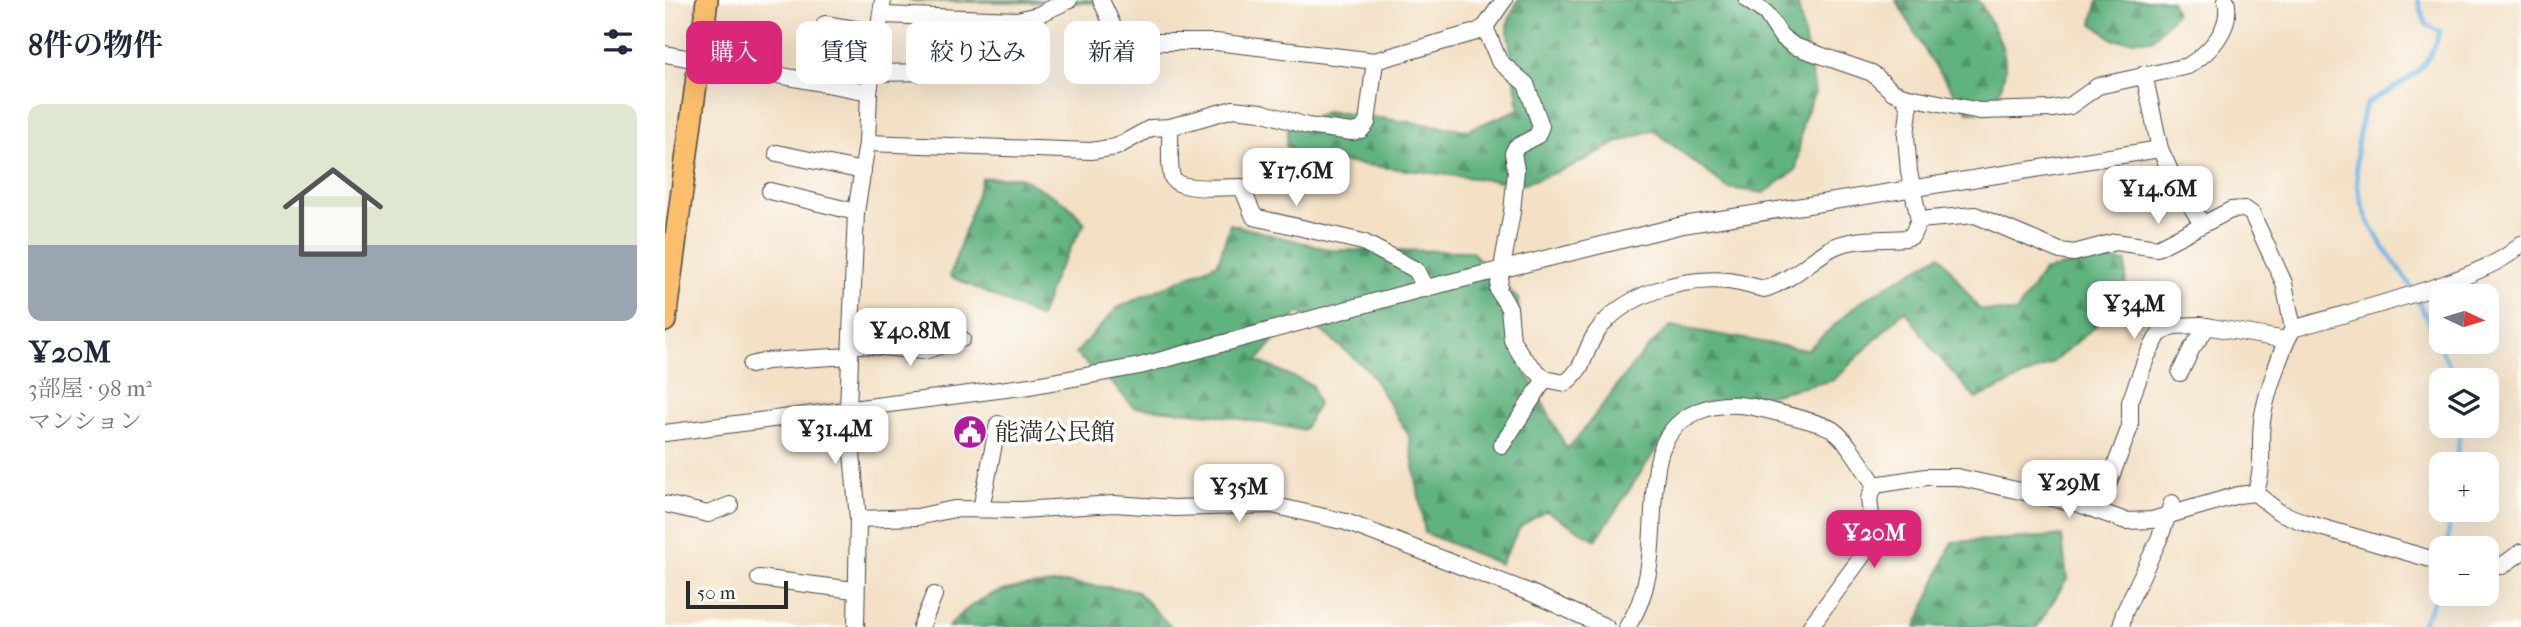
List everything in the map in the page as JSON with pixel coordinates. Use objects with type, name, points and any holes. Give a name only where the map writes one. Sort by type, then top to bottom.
[{"type":"main road","points":[[704,21],[707,0]]},
{"type":"main road","points":[[665,321],[695,84]]},
{"type":"street","points":[[883,7],[1017,20],[1038,15],[1069,0]]},
{"type":"street","points":[[1101,0],[1117,35],[1128,42],[1228,43],[1375,61],[1485,27],[1504,0]]},
{"type":"street","points":[[1747,0],[1766,13],[1781,36],[1794,46],[1873,73],[1893,92],[1904,96],[1980,111],[2070,106],[2098,86],[2188,65],[2212,49],[2225,24],[2227,0]]},
{"type":"street","points":[[1485,27],[1500,61],[1526,84],[1541,126],[1537,136],[1516,147],[1513,153],[1516,170],[1514,191],[1499,290],[1509,308],[1511,340],[1529,366],[1545,379],[1565,383],[1575,376],[1598,331],[1646,294],[1706,280],[1731,281],[1765,289],[1807,268],[1831,248],[1847,243],[1912,236],[1919,220],[1911,187],[1906,136],[1909,110],[1904,96]]},
{"type":"street","points":[[665,54],[686,57]]},
{"type":"street","points":[[867,143],[1091,151],[1116,147],[1151,128],[1170,127],[1233,109],[1261,112],[1307,126],[1361,130],[1369,115],[1375,61]]},
{"type":"street","points":[[2144,74],[2160,149],[2172,175],[2202,224]]},
{"type":"street","points":[[782,75],[869,92]]},
{"type":"street","points":[[856,627],[854,590],[858,519],[848,409],[856,212],[867,143],[870,84]]},
{"type":"street","points":[[1170,127],[1172,177],[1178,184],[1188,187],[1242,187],[1254,217],[1363,242],[1416,270],[1426,289]]},
{"type":"street","points":[[665,433],[1030,386],[1140,366],[1426,289],[1683,225],[2160,149]]},
{"type":"street","points":[[777,153],[863,171]]},
{"type":"street","points":[[771,191],[856,212]]},
{"type":"street","points":[[1919,220],[1975,215],[2060,251],[2074,253],[2115,242],[2157,247],[2231,210],[2245,209],[2252,214],[2284,283],[2290,334],[2261,424],[2261,479],[2255,493]]},
{"type":"street","points":[[2098,511],[2130,427],[2130,402],[2147,356],[2159,334],[2173,326],[2208,326],[2290,334],[2483,271],[2513,253],[2521,244]]},
{"type":"street","points":[[2181,373],[2192,348],[2208,326]]},
{"type":"street","points":[[751,365],[850,350],[924,351],[962,339]]},
{"type":"street","points":[[1501,445],[1545,379]]},
{"type":"street","points":[[1627,627],[1644,595],[1650,562],[1658,460],[1671,430],[1696,410],[1709,406],[1746,404],[1794,420],[1823,425],[1834,431],[1875,485]]},
{"type":"street","points":[[981,509],[997,424]]},
{"type":"street","points":[[1875,485],[1926,477],[1957,477],[2026,491],[2126,521],[2255,493],[2279,512],[2302,522],[2429,559]]},
{"type":"street","points":[[1810,627],[1874,540],[1869,499],[1875,485]]},
{"type":"street","points":[[665,504],[708,514],[730,505]]},
{"type":"street","points":[[858,519],[917,517],[954,509],[1114,504],[1175,508],[1272,505],[1346,522],[1531,593],[1606,627]]},
{"type":"street","points":[[2121,627],[2124,612],[2160,537],[2169,510]]},
{"type":"street","points":[[2499,566],[2521,552]]},
{"type":"street","points":[[759,578],[854,590]]},
{"type":"street","points":[[921,627],[934,596]]},
{"type":"green space","points":[[1094,0],[1094,3],[910,1]]},
{"type":"green space","points":[[1518,0],[1797,0],[1815,92],[1803,121],[1796,170],[1764,193],[1728,188],[1653,130],[1614,144],[1573,166],[1523,184],[1308,158],[1286,147],[1288,128],[1327,111],[1468,130],[1519,109],[1507,25]]},
{"type":"green space","points":[[1896,0],[1977,0],[1981,4],[2004,56],[2003,80],[1991,111],[1968,112],[1930,59]]},
{"type":"green space","points":[[2098,0],[2171,0],[2176,13],[2152,40],[2114,40],[2092,23]]},
{"type":"green space","points":[[1020,177],[1066,203],[1085,223],[1055,275],[1040,318],[950,276],[982,178]]},
{"type":"green space","points":[[1230,224],[1331,250],[1471,251],[1518,299],[1522,364],[1567,449],[1643,354],[1671,326],[1807,350],[1861,301],[1940,255],[1979,309],[2016,313],[2043,271],[2094,259],[2126,262],[2125,301],[2051,364],[1976,399],[1937,355],[1905,310],[1834,380],[1729,404],[1671,427],[1596,540],[1546,511],[1521,526],[1500,564],[1425,533],[1409,436],[1368,370],[1299,312],[1257,361],[1312,385],[1318,405],[1304,430],[1212,414],[1133,407],[1115,386],[1075,354],[1117,308],[1218,263]]},
{"type":"green space","points":[[2062,536],[2067,579],[2037,627],[1916,627],[1952,542]]},
{"type":"green space","points":[[1066,583],[1135,590],[1171,627],[948,627],[975,603],[988,596],[1016,588]]},
{"type":"waterway","points":[[2413,290],[2380,242],[2368,219],[2358,187],[2356,154],[2366,104],[2412,76],[2428,59],[2434,46],[2440,31],[2426,25],[2418,0]]},
{"type":"waterway","points":[[2417,298],[2450,368]]},
{"type":"waterway","points":[[2458,452],[2459,438]]},
{"type":"waterway","points":[[2448,536],[2450,522]]},
{"type":"waterway","points":[[2421,627],[2431,606]]},
{"type":"place","name":"能満公民館","points":[[970,432]]}]
